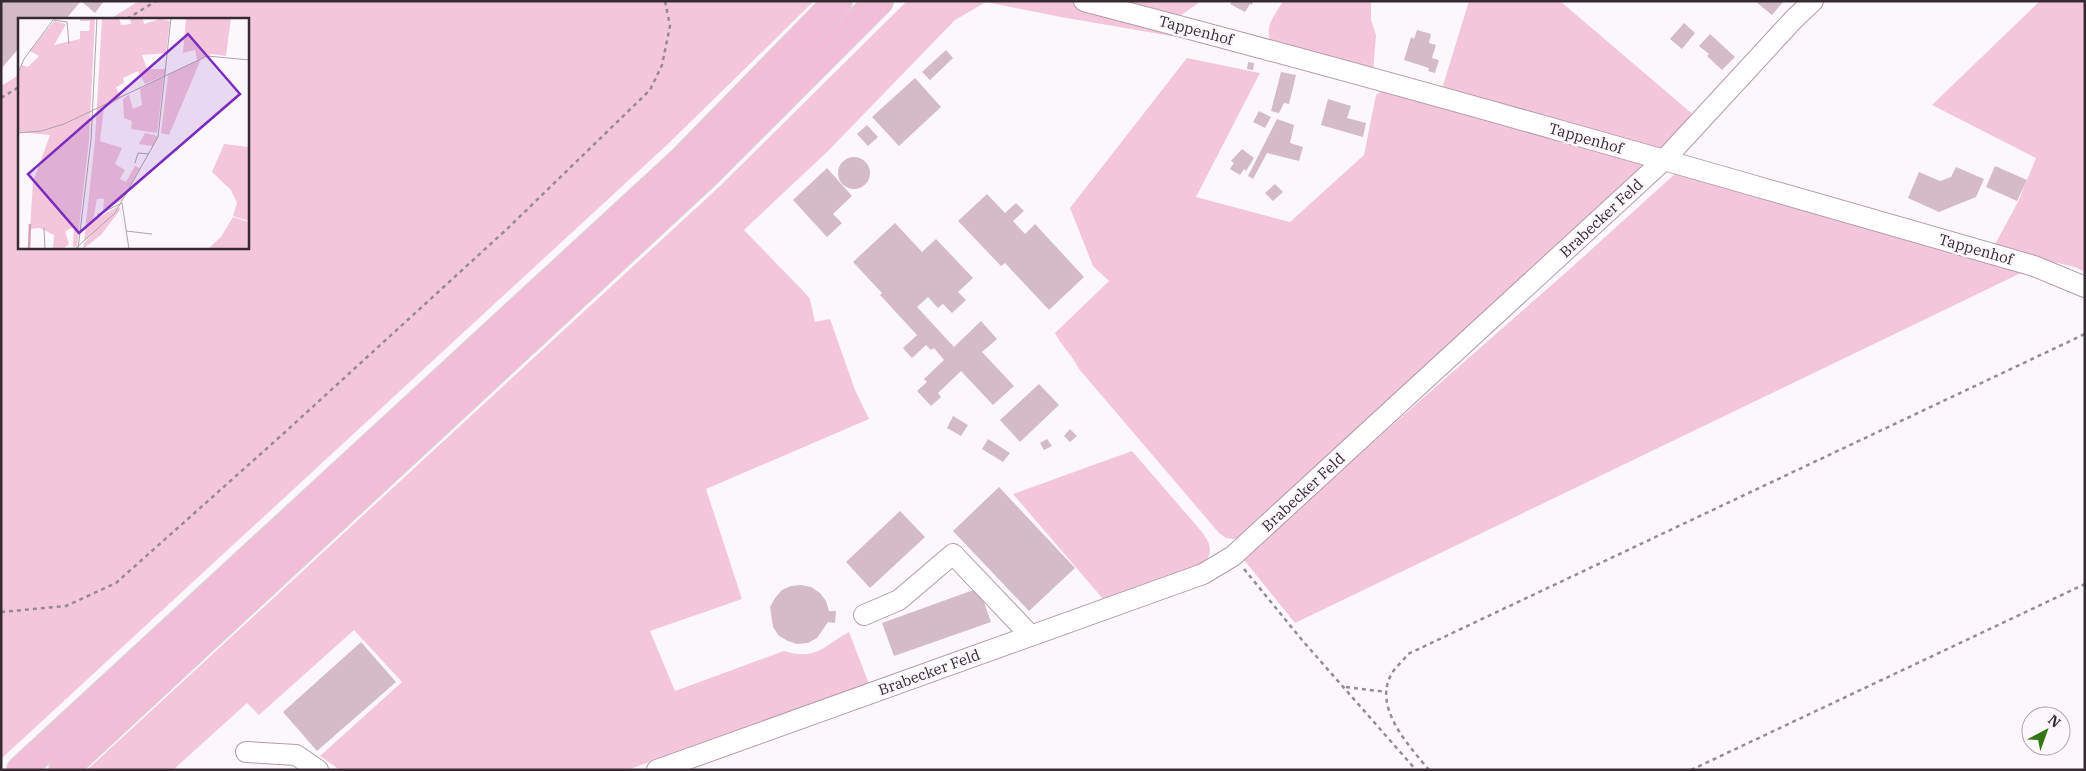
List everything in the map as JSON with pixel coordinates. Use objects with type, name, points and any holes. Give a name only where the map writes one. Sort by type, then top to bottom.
[{"type":"highway","points":[[21,770],[683,160],[838,1]]},
{"type":"highway","points":[[63,770],[705,175],[879,1]]},
{"type":"street","name":"Tappenhof","points":[[1084,1],[1254,45],[1664,160],[2034,266],[2085,287]]},
{"type":"street","name":"Brabecker Feld","points":[[657,770],[1203,574],[1233,556],[1664,160],[1794,19],[1813,1]]},
{"type":"street","points":[[864,615],[899,600],[953,554],[1031,636]]},
{"type":"street","points":[[246,752],[296,755],[318,770]]},
{"type":"path","points":[[129,18],[156,1]]},
{"type":"path","points":[[1,612],[66,606],[116,583],[283,434],[507,228],[650,90],[662,65],[670,26],[665,1]]},
{"type":"path","points":[[1,98],[18,88]]},
{"type":"path","points":[[1430,770],[1403,739],[1394,724],[1388,703],[1387,692],[1390,676],[1408,654],[2085,334]]},
{"type":"path","points":[[1233,556],[1416,770]]},
{"type":"path","points":[[1691,770],[2085,584]]},
{"type":"path","points":[[1344,686],[1387,692]]},
{"type":"shaded area","points":[[139,1],[814,1],[669,143],[1,759],[1,86],[18,76],[18,249],[249,249],[249,18],[112,18]]},
{"type":"shaded area","points":[[907,1],[1201,1],[1180,16],[1183,38],[986,2],[955,20],[828,151],[744,230],[810,299],[815,322],[830,319],[855,390],[869,419],[706,489],[742,599],[650,631],[675,691],[784,651],[795,654],[812,653],[826,647],[849,632],[869,684],[627,770],[340,770],[320,756],[402,682],[354,630],[259,715],[247,703],[173,770],[87,770],[720,186]]},
{"type":"shaded area","points":[[1283,1],[1371,1],[1371,20],[1376,35],[1373,73],[1273,45],[1269,33],[1270,23]]},
{"type":"shaded area","points":[[1469,1],[1560,1],[1696,117],[1667,146],[1650,150],[1441,92]]},
{"type":"shaded area","points":[[2040,1],[2085,1],[2085,272],[2075,267],[1993,248],[2018,202],[2036,158],[1932,105]]},
{"type":"shaded area","points":[[1187,58],[1260,73],[1196,197],[1290,222],[1364,155],[1376,95],[1384,89],[1644,164],[1644,168],[1240,540],[1226,538],[1219,533],[1079,369],[1055,333],[1109,281],[1093,266],[1070,208]]},
{"type":"shaded area","points":[[1677,172],[2023,272],[1295,623],[1244,560],[1248,552],[1571,268]]},
{"type":"shaded area","points":[[1132,451],[1202,532],[1209,544],[1210,551],[1204,563],[1104,600],[1013,494]]},
{"type":"building","points":[[1,1],[81,1],[67,18],[18,18],[18,49],[1,69]]},
{"type":"building","points":[[81,1],[104,1],[95,13]]},
{"type":"building","points":[[1232,1],[1253,1],[1252,5],[1250,4],[1245,12],[1230,4]]},
{"type":"building","points":[[1755,1],[1782,1],[1783,2],[1772,15]]},
{"type":"building","points":[[1684,23],[1695,33],[1682,49],[1670,39]]},
{"type":"building","points":[[1417,30],[1431,34],[1429,43],[1436,45],[1432,58],[1439,60],[1435,73],[1428,71],[1429,68],[1404,60],[1411,37],[1414,39]]},
{"type":"building","points":[[1710,34],[1735,57],[1722,70],[1707,56],[1709,54],[1699,46]]},
{"type":"building","points":[[946,50],[953,58],[930,80],[922,72]]},
{"type":"building","points":[[1248,62],[1254,63],[1253,70],[1247,69]]},
{"type":"building","points":[[1281,72],[1296,75],[1289,104],[1284,103],[1279,113],[1271,111]]},
{"type":"building","points":[[915,78],[941,107],[899,146],[872,117]]},
{"type":"building","points":[[1328,99],[1351,106],[1347,118],[1366,123],[1363,137],[1321,125]]},
{"type":"building","points":[[1259,111],[1271,117],[1265,128],[1253,122]]},
{"type":"building","points":[[1277,119],[1294,125],[1290,143],[1303,147],[1299,161],[1267,153],[1253,179],[1248,176]]},
{"type":"building","points":[[867,125],[878,137],[868,146],[857,134]]},
{"type":"building","points":[[1242,149],[1254,158],[1246,171],[1244,169],[1240,175],[1230,169],[1234,163],[1231,161]]},
{"type":"building","points":[[854,157],[860,158],[865,162],[869,167],[869,179],[865,184],[860,188],[854,189],[848,188],[843,184],[839,179],[838,173],[839,167],[843,162],[848,158]]},
{"type":"building","points":[[1995,166],[2027,180],[2017,201],[1986,187]]},
{"type":"building","points":[[1956,167],[1984,179],[1976,197],[1939,212],[1908,198],[1919,172],[1940,181],[1951,177]]},
{"type":"building","points":[[827,168],[852,196],[833,214],[842,223],[827,237],[793,200]]},
{"type":"building","points":[[1275,184],[1283,192],[1273,201],[1265,193]]},
{"type":"building","points":[[987,194],[1005,213],[1016,203],[1024,211],[1013,221],[1025,234],[1035,224],[1084,277],[1049,310],[1005,263],[1001,266],[958,221]]},
{"type":"building","points":[[895,223],[922,252],[936,239],[973,278],[958,292],[966,300],[952,313],[943,304],[938,308],[928,297],[917,307],[954,347],[981,321],[997,339],[982,352],[1014,386],[993,405],[961,371],[938,393],[941,397],[931,406],[917,391],[927,382],[924,379],[944,360],[934,348],[931,350],[926,345],[912,358],[903,348],[917,335],[853,262]]},
{"type":"building","points":[[1039,384],[1059,405],[1020,442],[1000,420]]},
{"type":"building","points":[[953,416],[968,425],[961,436],[947,428]]},
{"type":"building","points":[[1070,429],[1077,436],[1070,442],[1064,436]]},
{"type":"building","points":[[988,439],[1010,453],[1003,462],[982,449]]},
{"type":"building","points":[[1047,439],[1052,446],[1044,450],[1040,443]]},
{"type":"building","points":[[999,487],[1075,568],[1029,611],[953,531]]},
{"type":"building","points":[[900,511],[925,537],[870,588],[846,562]]},
{"type":"building","points":[[791,586],[811,587],[820,593],[826,601],[829,611],[836,611],[835,623],[828,622],[817,638],[808,643],[797,644],[779,636],[773,627],[770,607],[782,590]]},
{"type":"building","points":[[979,588],[991,622],[894,656],[882,623]]},
{"type":"building","points":[[361,642],[396,682],[317,751],[283,712]]}]
